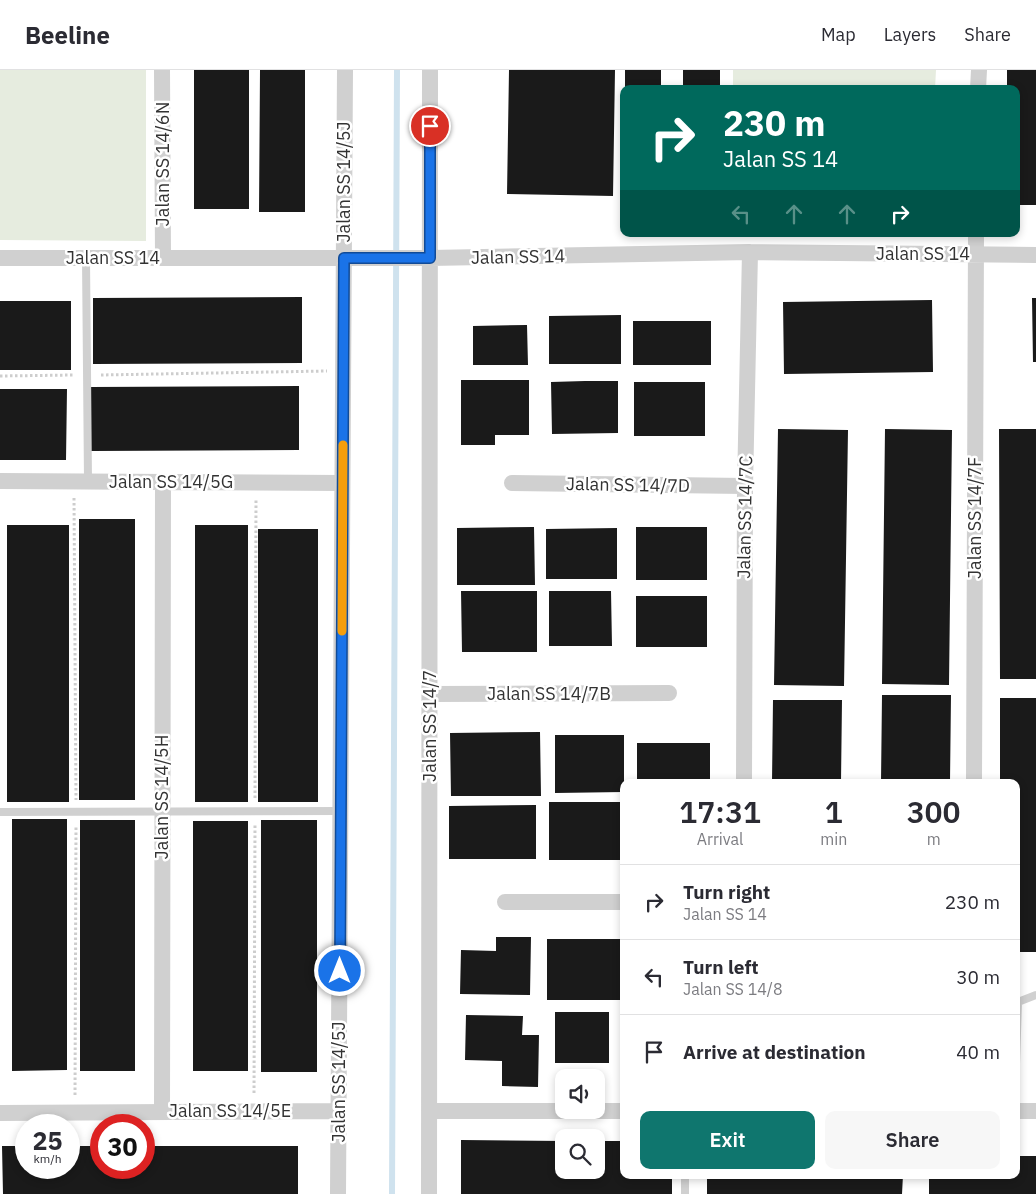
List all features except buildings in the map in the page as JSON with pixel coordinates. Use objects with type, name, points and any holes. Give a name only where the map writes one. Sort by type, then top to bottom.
[{"type":"street","name":"Jalan SS 14/6N","points":[[162,70],[163,258]]},
{"type":"street","name":"Jalan SS 14/5J","points":[[338,1194],[344,371],[344,70]]},
{"type":"street","name":"Jalan SS 14/7","points":[[429,1194],[430,70]]},
{"type":"street","points":[[978,85],[979,70]]},
{"type":"street","name":"Jalan SS 14/7F","points":[[974,779],[976,237]]},
{"type":"street","name":"Jalan SS 14","points":[[0,258],[430,258],[750,252],[1036,255]]},
{"type":"street","name":"Jalan SS 14/7C","points":[[744,779],[745,486],[750,252]]},
{"type":"street","name":"Jalan SS 14/5G","points":[[0,481],[342,483]]},
{"type":"street","name":"Jalan SS 14/5H","points":[[162,1112],[163,482]]},
{"type":"street","name":"Jalan SS 14/7D","points":[[512,484],[745,486]]},
{"type":"street","name":"Jalan SS 14/7B","points":[[430,694],[669,693]]},
{"type":"street","points":[[505,902],[620,902]]},
{"type":"street","name":"Jalan SS 14/5E","points":[[0,1113],[339,1111]]},
{"type":"street","points":[[429,1111],[620,1111]]},
{"type":"street","points":[[1020,1111],[1036,1111]]},
{"type":"lane","points":[[86,258],[88,481]]},
{"type":"lane","points":[[0,812],[341,811]]},
{"type":"lane","points":[[1020,1001],[1036,995]]},
{"type":"lane","points":[[685,1179],[686,1194]]},
{"type":"path","points":[[0,376],[344,371]]},
{"type":"shaded area","points":[[0,70],[146,70],[146,241],[0,240]]},
{"type":"shaded area","points":[[733,70],[936,70],[935,85],[733,85]]},
{"type":"waterway","points":[[392,1194],[397,70]]},
{"type":"slow traffic","points":[[342,631],[343,445]]},
{"type":"route","points":[[340,971],[344,258],[430,258],[430,126]]}]
